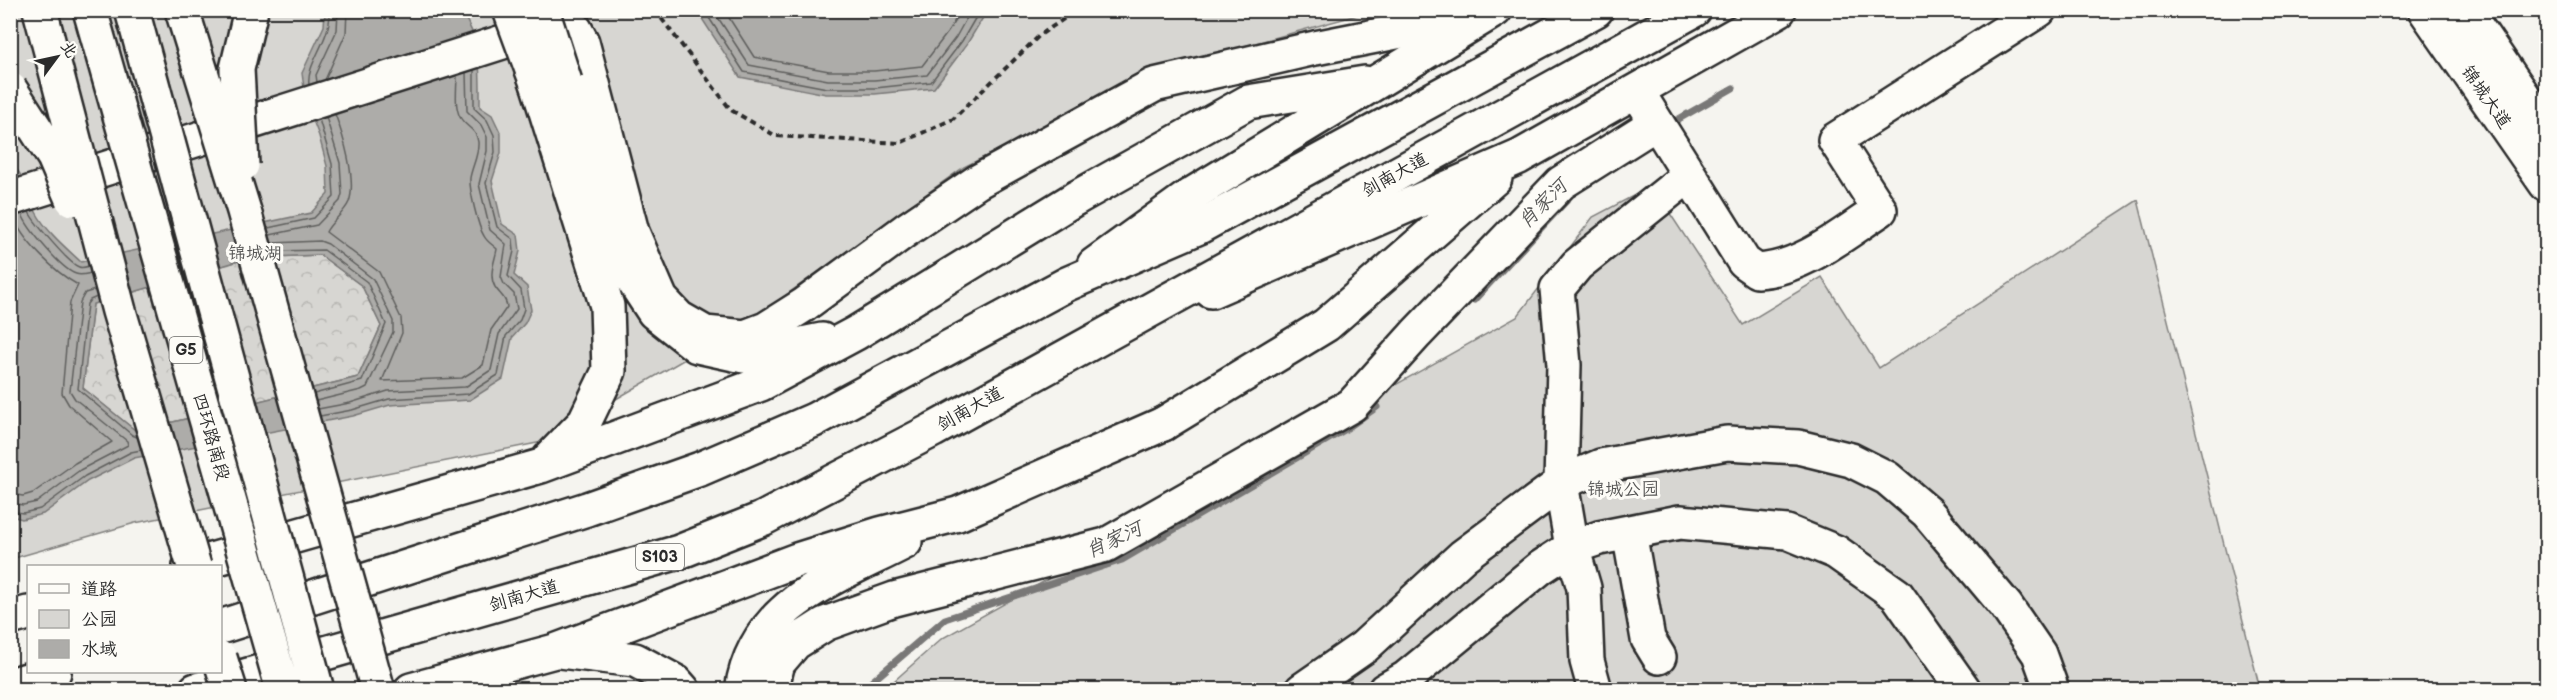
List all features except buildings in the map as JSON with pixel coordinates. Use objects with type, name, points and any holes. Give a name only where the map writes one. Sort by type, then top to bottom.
[{"type":"main road","points":[[40,10],[120,311],[191,565]]},
{"type":"main road","name":"四环路南段","points":[[90,10],[283,690]]},
{"type":"main road","name":"四环路南段","points":[[132,10],[317,690]]},
{"type":"main road","points":[[182,10],[244,211],[378,690]]},
{"type":"main road","points":[[244,211],[237,69],[252,10]]},
{"type":"main road","points":[[510,10],[551,84],[627,271],[654,312],[697,346],[743,356],[856,333]]},
{"type":"main road","points":[[541,466],[584,423],[609,371],[607,306],[551,84],[542,10]]},
{"type":"main road","points":[[222,626],[587,509],[700,469],[814,420],[1067,284],[1198,226],[1596,10]]},
{"type":"main road","name":"剑南大道","points":[[196,690],[679,552],[762,519],[933,430],[1694,10]]},
{"type":"main road","points":[[1091,342],[1520,157],[1779,10]]},
{"type":"main road","points":[[1636,90],[1744,262],[1756,271],[1776,270],[1814,252],[1880,210],[1835,140],[2039,10]]},
{"type":"main road","name":"锦城大道","points":[[2425,10],[2547,184]]},
{"type":"main road","name":"锦城大道","points":[[2465,10],[2547,129]]},
{"type":"main road","points":[[1067,284],[1191,195],[1494,12]]},
{"type":"main road","points":[[26,194],[562,23],[575,29],[582,42],[632,232],[661,299],[679,318],[705,333],[745,337],[766,330],[804,305],[906,230],[977,182],[1154,86],[1304,50],[1494,12]]},
{"type":"main road","points":[[199,565],[541,466],[762,384],[856,333],[1076,198],[1248,102],[1381,80]]},
{"type":"main road","points":[[10,89],[54,157],[120,311]]},
{"type":"main road","points":[[771,690],[777,663],[795,643],[825,624],[894,599],[1106,545],[1352,405],[1416,334],[1561,183],[1656,123]]},
{"type":"main road","points":[[742,690],[745,667],[754,647],[777,615],[793,602],[958,514],[1163,424],[1326,325],[1520,157]]},
{"type":"main road","points":[[1595,690],[1587,661],[1584,588],[1572,547],[1561,483],[1564,365],[1557,289],[1577,265],[1619,229],[1688,176]]},
{"type":"main road","points":[[1302,690],[1374,639],[1463,556],[1561,483],[1601,466],[1726,443],[1798,447],[1851,460],[1887,478],[1927,512],[2006,606],[2039,654],[2052,690]]},
{"type":"main road","points":[[411,690],[555,651],[797,560],[880,534],[958,514]]},
{"type":"main road","points":[[1374,639],[1400,686],[1540,568],[1572,547],[1680,522],[1704,524],[1787,532],[1836,552],[1897,595],[1932,641],[1964,690]]},
{"type":"main road","points":[[1629,532],[1648,639],[1659,657]]},
{"type":"main road","points":[[10,607],[27,607]]},
{"type":"main road","points":[[10,618],[27,613]]},
{"type":"main road","points":[[555,651],[635,660],[676,682],[683,690]]},
{"type":"main road","points":[[222,664],[230,690]]},
{"type":"main road","points":[[10,685],[51,673]]},
{"type":"path","points":[[655,10],[731,110],[776,136],[900,143],[953,119],[1040,35],[1077,10]]},
{"type":"green space","name":"锦城湖","points":[[11,11],[1372,11],[1161,69],[964,167],[747,323],[542,442],[135,523],[11,559]]},
{"type":"green space","name":"锦城公园","points":[[1652,186],[1743,325],[1822,277],[1879,368],[2138,200],[2260,689],[884,690],[941,639],[1517,317],[1593,217]]},
{"type":"green space","points":[[320,255],[362,286],[381,326],[358,377],[136,431],[83,388],[93,304],[249,258]]},
{"type":"water","points":[[325,11],[461,11],[468,23],[478,57],[480,107],[492,115],[501,134],[501,153],[492,181],[502,224],[518,235],[520,251],[514,275],[527,287],[531,310],[525,323],[512,338],[503,379],[470,400],[390,405],[353,416],[134,458],[88,481],[43,514],[22,519],[11,516],[10,163],[21,175],[32,205],[45,226],[81,262],[311,213],[328,194],[327,166],[306,102],[302,73],[324,26]],"holes":[[[320,255],[362,286],[381,326],[358,377],[136,431],[83,388],[93,304],[249,258]]]},
{"type":"water","points":[[697,11],[987,11],[967,44],[934,88],[875,94],[826,94],[740,77]]},
{"type":"waterway","name":"肖家河","points":[[1677,120],[1733,88]]},
{"type":"waterway","name":"肖家河","points":[[1474,300],[1567,200]]},
{"type":"waterway","name":"肖家河","points":[[862,690],[945,619],[1122,560],[1346,429],[1377,407]]}]
